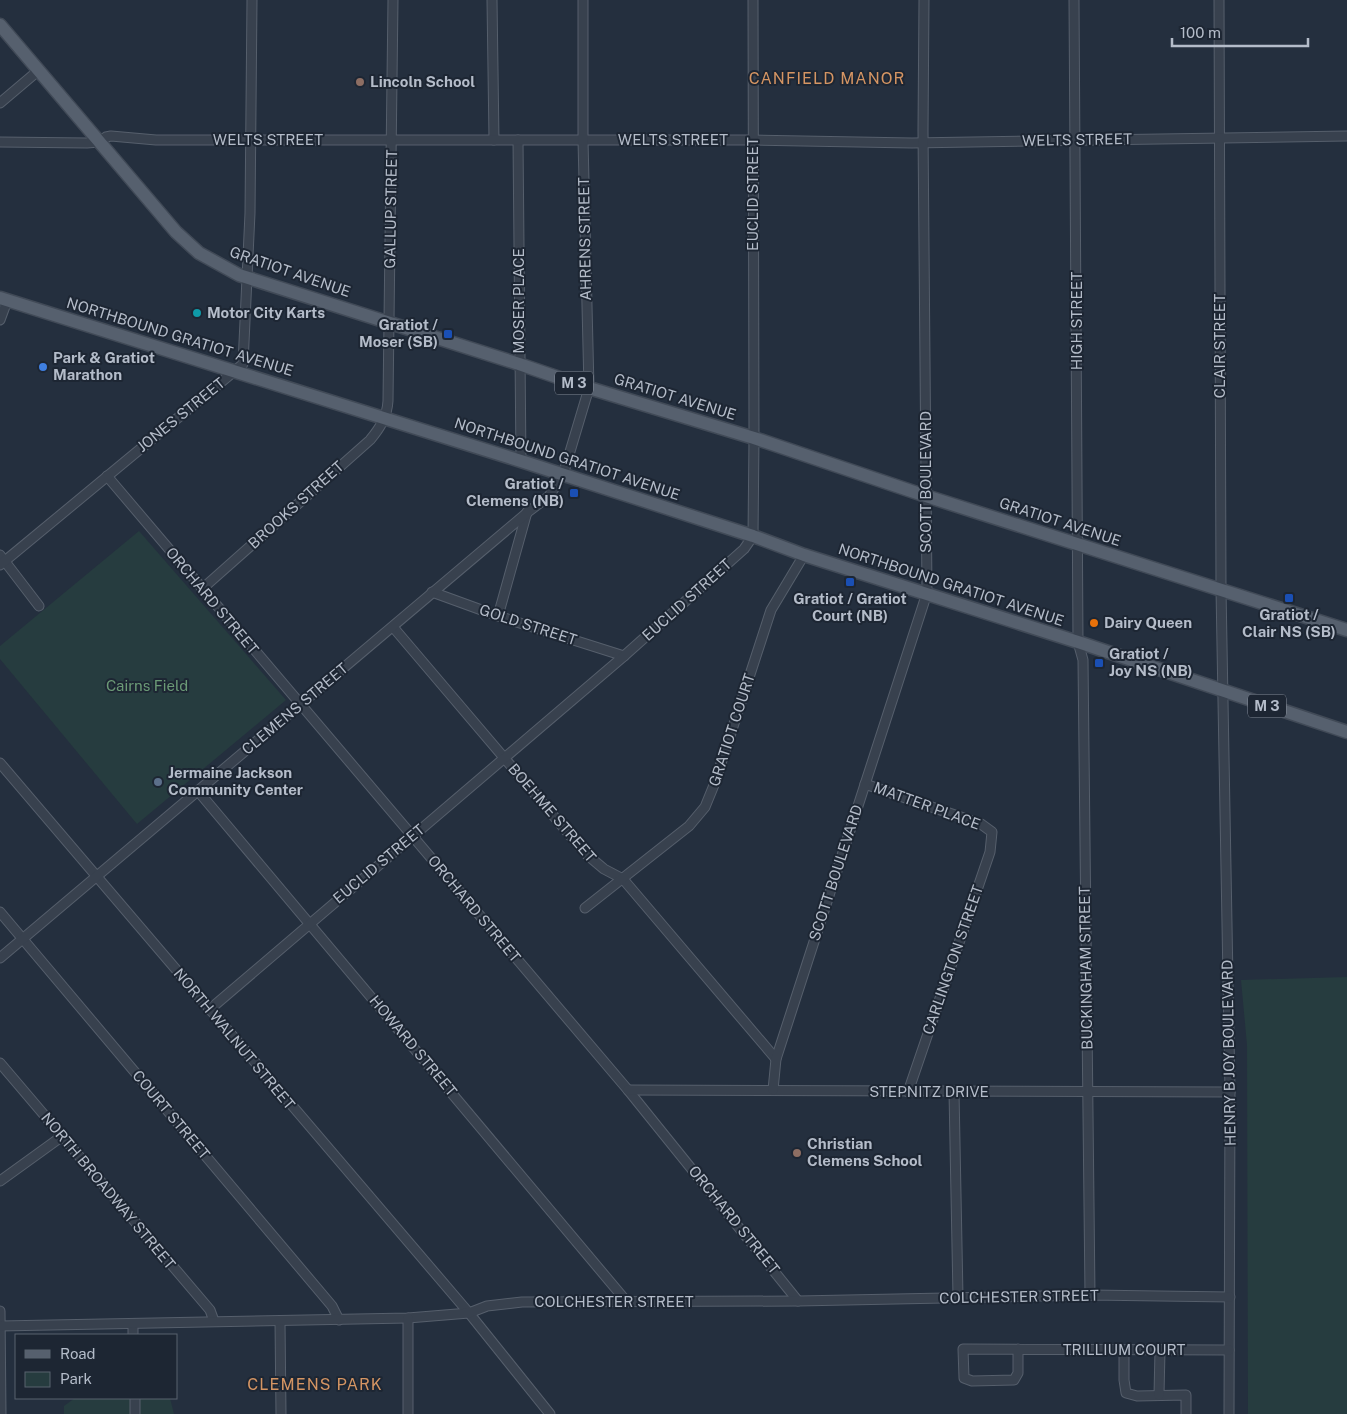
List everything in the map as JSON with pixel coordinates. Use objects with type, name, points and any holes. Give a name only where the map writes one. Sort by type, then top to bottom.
[{"type":"main road","name":"GRATIOT AVENUE","points":[[0,25],[162,217],[188,244],[218,264],[246,278],[389,322],[589,388],[754,438],[926,496],[1347,630]]},
{"type":"main road","name":"NORTHBOUND GRATIOT AVENUE","points":[[3,300],[521,461],[1223,691]]},
{"type":"main road","name":"M 3","points":[[1223,691],[1347,732]]},
{"type":"street","name":"JONES STREET","points":[[2,560],[243,364],[246,334],[246,278],[252,140],[252,0]]},
{"type":"street","name":"GALLUP STREET","points":[[385,418],[388,401],[393,0]]},
{"type":"street","points":[[492,0],[494,140]]},
{"type":"street","name":"AHRENS STREET","points":[[563,475],[589,388],[583,140],[583,0]]},
{"type":"street","name":"EUCLID STREET","points":[[209,1010],[624,656],[744,549],[753,536],[753,0]]},
{"type":"street","name":"SCOTT BOULEVARD","points":[[773,1090],[776,1059],[927,593],[923,142],[924,0]]},
{"type":"street","name":"HIGH STREET","points":[[1074,0],[1078,642]]},
{"type":"street","name":"CLAIR STREET","points":[[1219,0],[1223,691]]},
{"type":"street","points":[[0,103],[39,70]]},
{"type":"street","name":"WELTS STREET","points":[[0,142],[99,142],[111,136],[156,140],[753,140],[923,142],[1347,136]]},
{"type":"street","name":"MOSER PLACE","points":[[518,140],[521,461]]},
{"type":"street","points":[[0,320],[3,300]]},
{"type":"street","name":"BROOKS STREET","points":[[202,589],[370,440],[385,418]]},
{"type":"street","name":"CLEMENS STREET","points":[[0,958],[432,592],[549,496],[563,475]]},
{"type":"street","name":"ORCHARD STREET","points":[[106,476],[628,1090],[798,1300]]},
{"type":"street","points":[[498,616],[528,512]]},
{"type":"street","name":"GRATIOT COURT","points":[[585,908],[689,826],[705,807],[714,785],[771,610],[804,555]]},
{"type":"street","points":[[2,560],[39,606]]},
{"type":"street","name":"GOLD STREET","points":[[432,592],[498,616],[624,656]]},
{"type":"street","name":"BOEHME STREET","points":[[393,627],[585,853],[604,869],[623,879],[776,1059]]},
{"type":"street","name":"BUCKINGHAM STREET","points":[[1078,642],[1084,660],[1090,1295]]},
{"type":"street","name":"HENRY B JOY BOULEVARD","points":[[1223,691],[1230,1092],[1229,1414]]},
{"type":"street","name":"NORTH WALNUT STREET","points":[[0,763],[469,1313],[550,1414]]},
{"type":"street","name":"MATTER PLACE","points":[[865,784],[981,824],[988,829]]},
{"type":"street","name":"HOWARD STREET","points":[[198,791],[627,1302]]},
{"type":"street","name":"CARLINGTON STREET","points":[[908,1092],[990,852],[992,832],[988,829]]},
{"type":"street","name":"COURT STREET","points":[[0,912],[332,1306],[339,1320]]},
{"type":"street","name":"NORTH BROADWAY STREET","points":[[0,1063],[210,1310],[214,1321]]},
{"type":"street","name":"STEPNITZ DRIVE","points":[[628,1090],[1230,1092]]},
{"type":"street","points":[[954,1092],[958,1298]]},
{"type":"street","points":[[0,1181],[61,1137]]},
{"type":"street","name":"COLCHESTER STREET","points":[[0,1326],[408,1318],[469,1313],[487,1306],[522,1302],[1090,1295],[1230,1297]]},
{"type":"street","points":[[0,1311],[1,1414]]},
{"type":"street","points":[[408,1318],[408,1414]]},
{"type":"street","points":[[280,1321],[281,1414]]},
{"type":"street","points":[[133,1324],[133,1334]]},
{"type":"street","name":"TRILLIUM COURT","points":[[1018,1349],[1018,1373],[1014,1380],[972,1381],[964,1378],[963,1349],[1018,1349],[1124,1351],[1229,1350]]},
{"type":"street","points":[[1159,1395],[1160,1350]]},
{"type":"street","points":[[1124,1351],[1126,1393],[1137,1396],[1186,1395],[1186,1414]]},
{"type":"street","points":[[135,1399],[135,1414]]},
{"type":"green space","name":"Cairns Field","points":[[139,531],[286,700],[137,824],[0,659],[0,646]]},
{"type":"green space","points":[[1347,977],[1347,1414],[1248,1414],[1247,1045],[1241,980]]},
{"type":"green space","points":[[74,1399],[170,1399],[174,1414],[64,1414],[64,1406]]},
{"type":"place","name":"Lincoln School","points":[[360,82]]},
{"type":"place","name":"Motor City Karts","points":[[197,313]]},
{"type":"place","name":"Gratiot / Moser (SB)","points":[[448,334]]},
{"type":"place","name":"Park & Gratiot Marathon","points":[[43,367]]},
{"type":"place","name":"Gratiot / Clemens (NB)","points":[[574,493]]},
{"type":"place","name":"Gratiot / Gratiot Court (NB)","points":[[850,582]]},
{"type":"place","name":"Gratiot / Clair NS (SB)","points":[[1289,598]]},
{"type":"place","name":"Dairy Queen","points":[[1094,623]]},
{"type":"place","name":"Gratiot / Joy NS (NB)","points":[[1099,663]]},
{"type":"place","name":"Jermaine Jackson Community Center","points":[[158,782]]},
{"type":"place","name":"Christian Clemens School","points":[[797,1153]]},
{"type":"district","name":"CANFIELD MANOR","points":[[827,78]]},
{"type":"district","name":"CLEMENS PARK","points":[[315,1384]]}]
